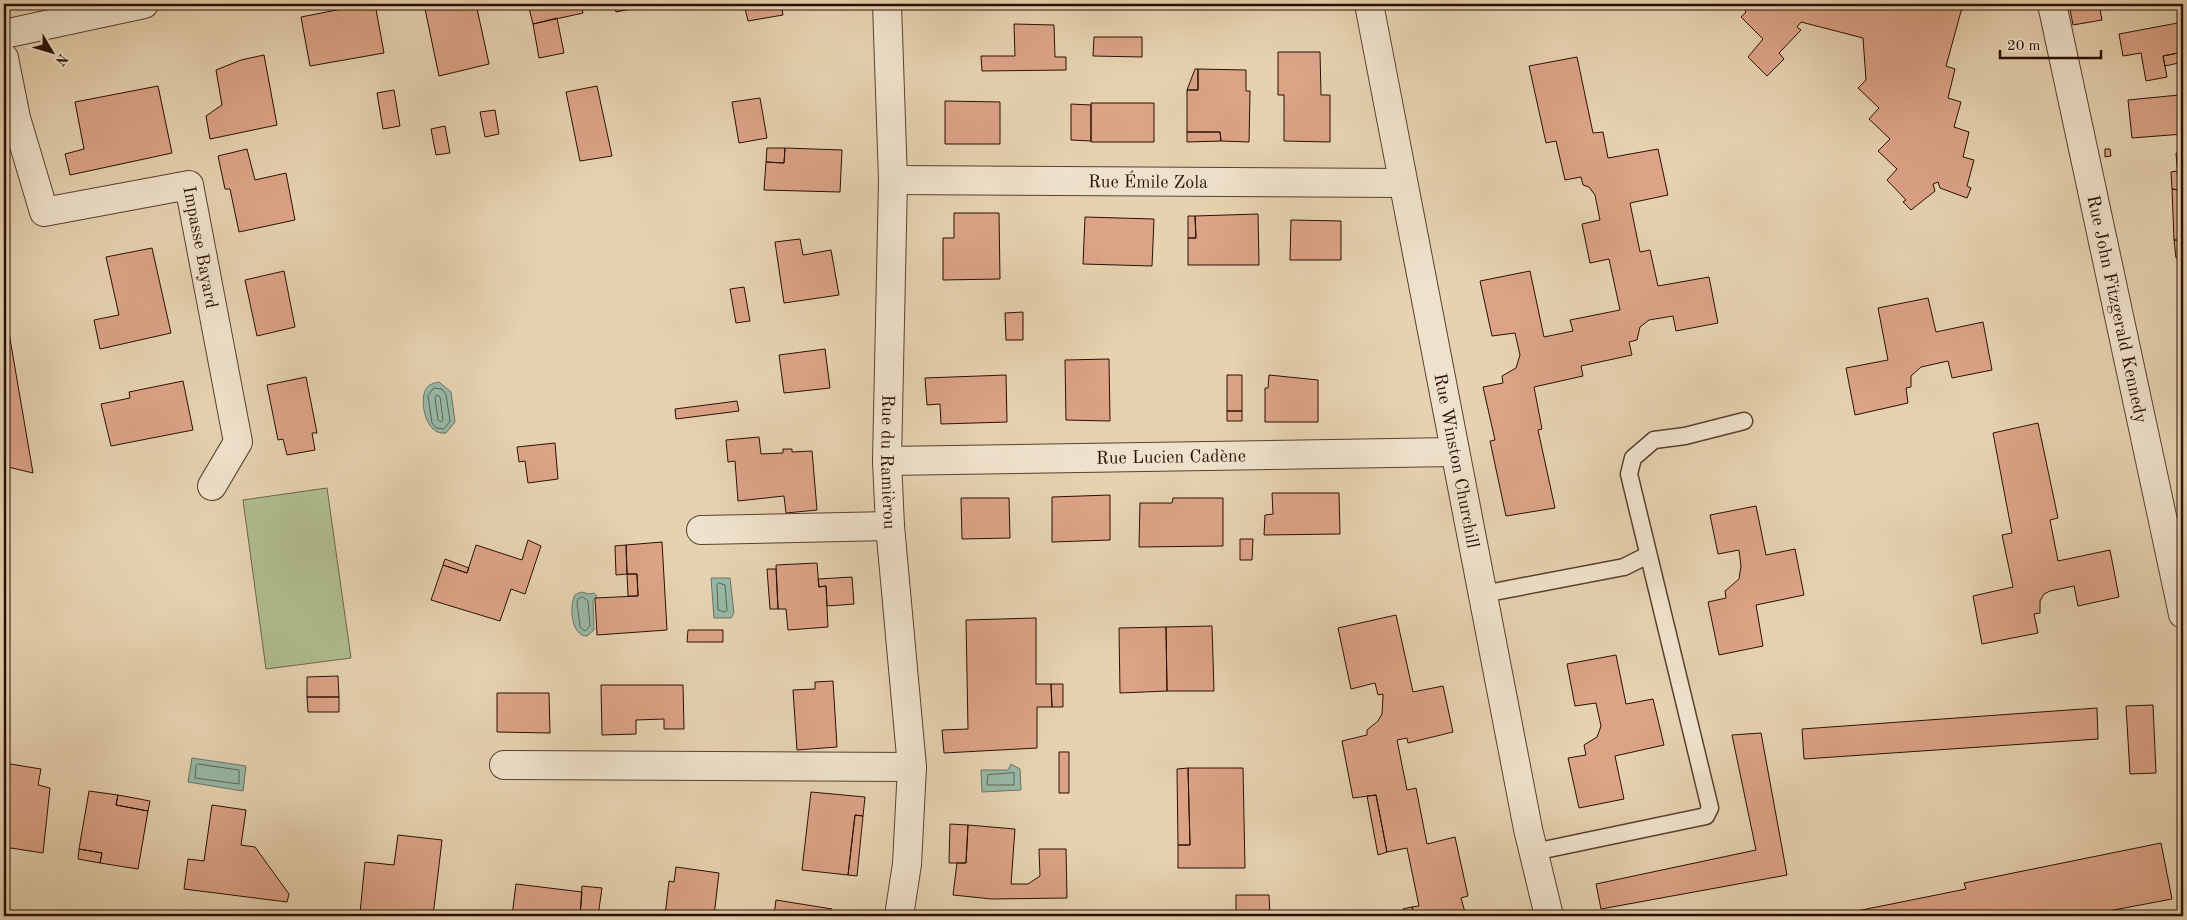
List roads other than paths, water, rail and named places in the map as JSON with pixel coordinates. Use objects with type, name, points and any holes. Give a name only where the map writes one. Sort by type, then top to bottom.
[{"type":"street","points":[[4,34],[144,4]]},
{"type":"street","name":"Rue du Ramièrou","points":[[887,4],[894,180],[887,461],[890,526],[912,767],[907,864],[899,916]]},
{"type":"street","name":"Rue Winston Churchill","points":[[1369,4],[1454,452],[1534,852],[1550,916]]},
{"type":"street","name":"Rue John Fitzgerald Kennedy","points":[[2052,4],[2183,614]]},
{"type":"street","name":"Impasse Bayard","points":[[4,58],[16,118],[44,212],[189,185],[238,442],[212,486]]},
{"type":"street","name":"Rue Émile Zola","points":[[894,180],[1402,183]]},
{"type":"street","name":"Rue Lucien Cadène","points":[[887,461],[1454,452]]},
{"type":"street","points":[[701,530],[890,526]]},
{"type":"street","points":[[504,765],[912,767]]},
{"type":"lane","points":[[1534,852],[1706,816],[1710,808],[1629,474],[1633,458],[1654,440],[1685,436],[1744,421]]},
{"type":"lane","points":[[1483,594],[1624,567],[1648,555]]},
{"type":"water","points":[[439,382],[451,392],[455,422],[446,433],[433,429],[424,409],[423,401],[426,389],[433,383]]},
{"type":"water","points":[[711,578],[730,578],[734,613],[731,618],[714,618]]},
{"type":"water","points":[[581,592],[594,593],[597,596],[593,601],[594,630],[587,636],[582,635],[578,631],[572,613],[575,595]]},
{"type":"water","points":[[192,758],[246,766],[243,791],[188,782]]},
{"type":"water","points":[[1011,764],[1020,769],[1021,790],[982,792],[981,770],[1008,770]]}]
